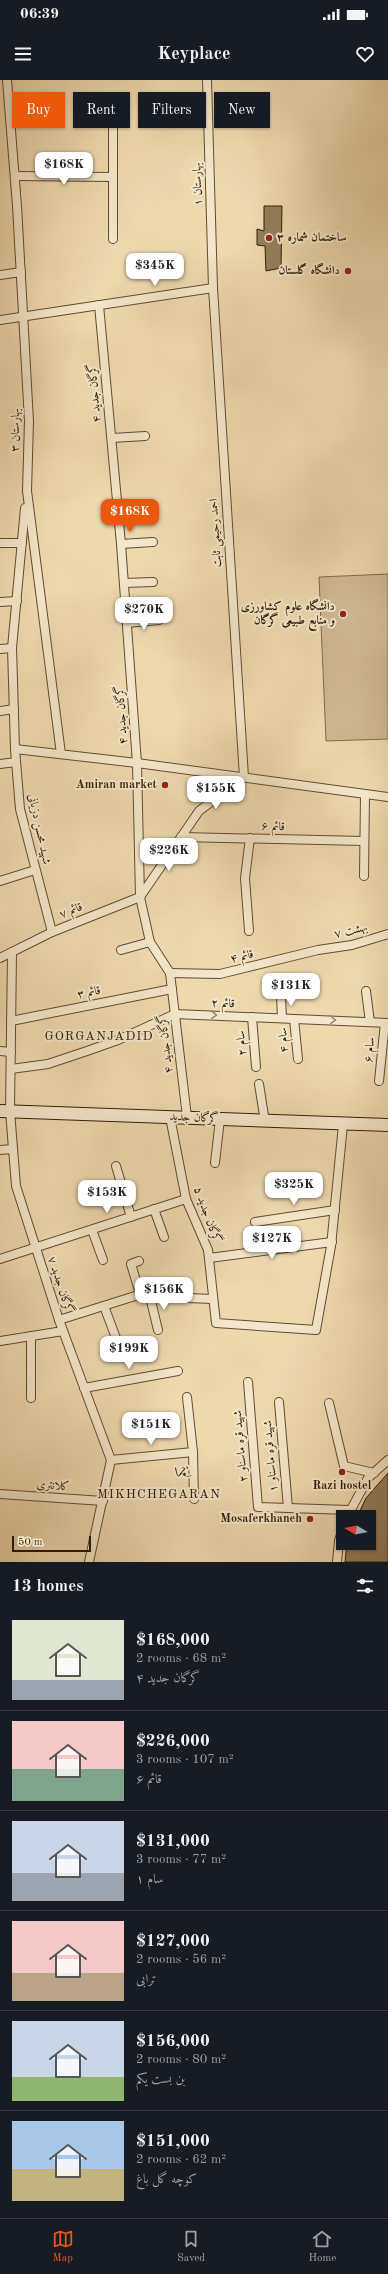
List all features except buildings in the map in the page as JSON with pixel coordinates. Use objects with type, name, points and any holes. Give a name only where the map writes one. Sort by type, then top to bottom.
[{"type":"main road","name":"گرگان جدید","points":[[5,1111],[170,1116],[265,1122],[388,1126]]},
{"type":"street","name":"بهارستان ۳","points":[[7,80],[15,176],[29,421],[27,491],[61,754]]},
{"type":"street","name":"۱ بهارستان","points":[[207,80],[214,288]]},
{"type":"street","points":[[113,128],[113,239]]},
{"type":"street","points":[[15,176],[113,176]]},
{"type":"street","points":[[0,275],[21,272]]},
{"type":"street","points":[[0,320],[214,288]]},
{"type":"street","name":"احمد رحیمی ثابت","points":[[214,288],[244,777]]},
{"type":"street","name":"گرگان جدید ۴","points":[[99,305],[121,544],[137,763],[140,897],[150,942],[170,973],[187,1118]]},
{"type":"street","points":[[112,438],[145,436]]},
{"type":"street","name":"شهید محسن دزیانی","points":[[27,491],[12,648],[15,749],[20,809],[52,932]]},
{"type":"street","points":[[121,544],[153,542]]},
{"type":"street","points":[[0,544],[22,543]]},
{"type":"street","points":[[124,583],[153,582]]},
{"type":"street","points":[[0,602],[17,601]]},
{"type":"street","points":[[127,623],[159,620]]},
{"type":"street","points":[[0,649],[12,648]]},
{"type":"street","points":[[0,711],[14,709]]},
{"type":"street","points":[[15,749],[137,763],[388,797]]},
{"type":"street","points":[[0,764],[16,762]]},
{"type":"street","points":[[140,897],[198,811],[244,777]]},
{"type":"street","points":[[364,876],[365,794]]},
{"type":"street","name":"قائم ۶","points":[[181,837],[364,841]]},
{"type":"street","points":[[249,931],[245,878],[250,838]]},
{"type":"street","points":[[0,881],[36,870]]},
{"type":"street","name":"۷ قائم","points":[[0,958],[52,932],[140,897]]},
{"type":"street","name":"بهشت ۷","points":[[318,950],[352,945],[388,934]]},
{"type":"street","points":[[121,950],[150,942]]},
{"type":"street","name":"قائم ۴","points":[[170,973],[220,974],[318,950]]},
{"type":"street","name":"گرگان جدید ۷","points":[[12,952],[11,1069],[5,1111],[13,1149],[16,1186],[59,1320],[112,1460]]},
{"type":"street","name":"۳ قائم","points":[[11,1021],[172,989]]},
{"type":"street","points":[[366,991],[370,1022]]},
{"type":"street","points":[[281,996],[282,1018]]},
{"type":"street","points":[[11,1069],[48,1064],[87,1051],[118,1040],[175,1014]]},
{"type":"street","name":"۲ قائم","points":[[175,1014],[387,1023]]},
{"type":"street","name":"۲ سام","points":[[252,1017],[256,1067]]},
{"type":"street","name":"۴ سام","points":[[294,1019],[298,1059]]},
{"type":"street","name":"۶ سام","points":[[379,1081],[387,1023]]},
{"type":"street","points":[[0,1051],[11,1052]]},
{"type":"street","points":[[259,1084],[265,1122]]},
{"type":"street","name":"گرگان جدید ۵","points":[[170,1116],[186,1199],[208,1250],[213,1281],[213,1299],[216,1323],[316,1330],[332,1244]]},
{"type":"street","points":[[215,1163],[220,1119]]},
{"type":"street","points":[[209,1258],[332,1244],[343,1125]]},
{"type":"street","points":[[0,1150],[13,1149]]},
{"type":"street","points":[[116,1166],[131,1217]]},
{"type":"street","points":[[0,1259],[186,1199]]},
{"type":"street","points":[[154,1209],[164,1237]]},
{"type":"street","points":[[255,1222],[335,1210]]},
{"type":"street","points":[[92,1230],[102,1260]]},
{"type":"street","points":[[139,1261],[131,1264],[141,1296]]},
{"type":"street","points":[[59,1320],[135,1296],[213,1299]]},
{"type":"street","points":[[150,1297],[158,1330]]},
{"type":"street","points":[[104,1306],[119,1346]]},
{"type":"street","points":[[0,1341],[63,1331]]},
{"type":"street","points":[[31,1336],[31,1398]]},
{"type":"street","points":[[84,1388],[178,1371]]},
{"type":"street","name":"۲ شهید قره ماسناو","points":[[248,1382],[258,1507],[288,1508]]},
{"type":"street","name":"یکم","points":[[187,1397],[193,1452],[194,1499]]},
{"type":"street","name":"۱ شهید قره ماسناو","points":[[279,1402],[288,1508]]},
{"type":"street","points":[[329,1402],[344,1466],[374,1473]]},
{"type":"street","points":[[89,1562],[104,1501],[112,1460],[193,1452]]},
{"type":"street","points":[[350,1510],[368,1478],[388,1460]]},
{"type":"street","name":"کلانتری","points":[[0,1494],[104,1501]]},
{"type":"street","points":[[288,1508],[336,1512]]},
{"type":"street","points":[[337,1562],[338,1550]]},
{"type":"shaded area","points":[[388,574],[388,739],[326,741],[319,577]]},
{"type":"place","name":"ساختمان شماره ۳","points":[[269,238]]},
{"type":"place","name":"دانشگاه گلستان","points":[[348,271]]},
{"type":"place","name":"دانشگاه علوم کشاورزی و منابع طبیعی گرگان","points":[[343,614]]},
{"type":"place","name":"Amiran market","points":[[165,785]]},
{"type":"place","name":"Razi hostel","points":[[342,1472]]},
{"type":"place","name":"Mosaferkhaneh","points":[[310,1519]]},
{"type":"district","name":"GORGANJADID","points":[[99,1036]]},
{"type":"district","name":"MIKHCHEGARAN","points":[[159,1494]]}]
